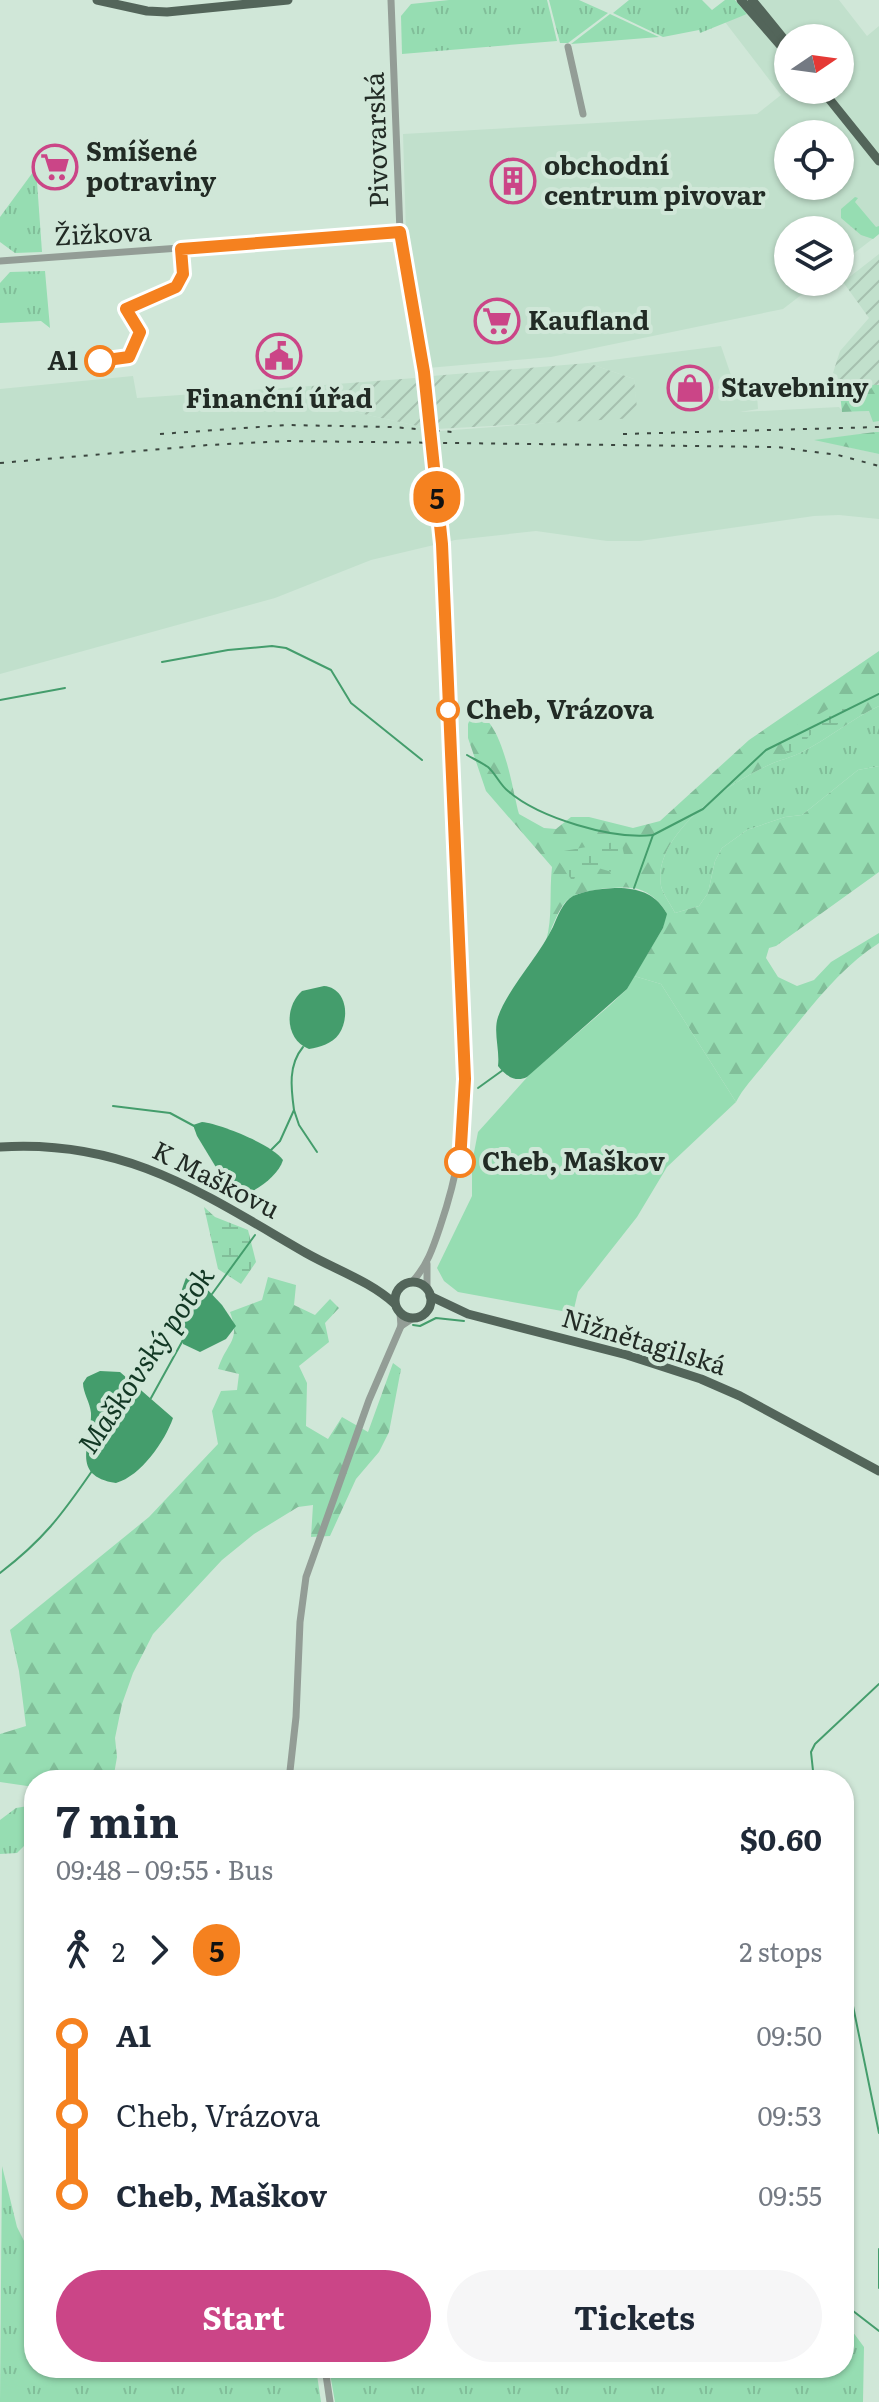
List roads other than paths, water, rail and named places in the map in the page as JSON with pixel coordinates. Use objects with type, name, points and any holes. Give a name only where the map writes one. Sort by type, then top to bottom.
[{"type":"main road","points":[[97,0],[167,12],[288,0]]},
{"type":"main road","points":[[741,0],[774,38]]},
{"type":"main road","points":[[752,0],[774,27]]},
{"type":"main road","points":[[833,104],[879,161]]},
{"type":"main road","name":"K Maškovu","points":[[0,1147],[52,1146],[85,1150],[151,1169],[195,1189],[383,1293],[398,1308]]},
{"type":"main road","points":[[363,1282],[401,1287],[412,1282],[429,1293],[425,1313]]},
{"type":"main road","points":[[401,1287],[396,1295],[398,1308],[413,1318],[441,1311],[468,1314]]},
{"type":"main road","name":"Nižnětagilská","points":[[429,1293],[468,1314],[627,1355],[701,1379],[740,1396],[879,1471]]},
{"type":"street","name":"Pivovarská","points":[[391,0],[400,232],[424,372],[442,544],[465,1079],[461,1158],[428,1262]]},
{"type":"street","points":[[568,47],[583,114]]},
{"type":"street","name":"Žižkova","points":[[0,261],[400,232]]},
{"type":"street","points":[[412,1282],[428,1262]]},
{"type":"street","points":[[428,1262],[429,1293]]},
{"type":"street","points":[[290,1770],[306,1577],[369,1400],[401,1326],[398,1308]]},
{"type":"street","points":[[401,1326],[413,1318]]},
{"type":"street","points":[[326,2378],[330,2402]]},
{"type":"waterway","points":[[162,662],[228,650],[272,646],[286,648],[331,670],[351,703],[422,760]]},
{"type":"waterway","points":[[0,700],[65,688]]},
{"type":"waterway","name":"Maškovský potok","points":[[634,888],[653,835],[703,809],[766,750],[879,694]]},
{"type":"waterway","points":[[467,755],[488,767],[505,789],[538,810],[598,830],[637,836],[653,835]]},
{"type":"waterway","points":[[294,1110],[293,1069],[303,1047]]},
{"type":"waterway","name":"Maškovský potok","points":[[478,1088],[503,1070]]},
{"type":"waterway","points":[[113,1106],[170,1113],[196,1127]]},
{"type":"waterway","points":[[270,1151],[280,1141],[294,1110],[299,1125],[317,1152]]},
{"type":"waterway","name":"Maškovský potok","points":[[212,1294],[255,1235]]},
{"type":"waterway","points":[[413,1325],[420,1326],[436,1318],[464,1321]]},
{"type":"waterway","name":"Maškovský potok","points":[[151,1398],[183,1340]]},
{"type":"waterway","name":"Maškovský potok","points":[[0,1573],[50,1526],[92,1471]]},
{"type":"waterway","points":[[813,1770],[811,1752],[815,1744],[879,1684]]},
{"type":"waterway","points":[[854,2011],[879,2133]]},
{"type":"waterway","points":[[879,2249],[879,2288]]},
{"type":"waterway","points":[[854,2312],[879,2331]]},
{"type":"railway","points":[[160,434],[286,425],[393,427],[452,432]]},
{"type":"railway","points":[[623,434],[879,427]]},
{"type":"railway","points":[[0,463],[287,441],[777,447],[838,455],[879,466]]},
{"type":"place","name":"Smíšené potraviny","points":[[55,167]]},
{"type":"place","name":"obchodní centrum pivovar","points":[[513,181]]},
{"type":"place","name":"Kaufland","points":[[497,321]]},
{"type":"place","name":"Finanční úřad","points":[[279,356]]},
{"type":"place","name":"A1","points":[[100,361]]},
{"type":"place","name":"Stavebniny","points":[[690,388]]},
{"type":"place","name":"Cheb, Vrázova","points":[[448,710]]},
{"type":"place","name":"Cheb, Maškov","points":[[460,1162]]}]
